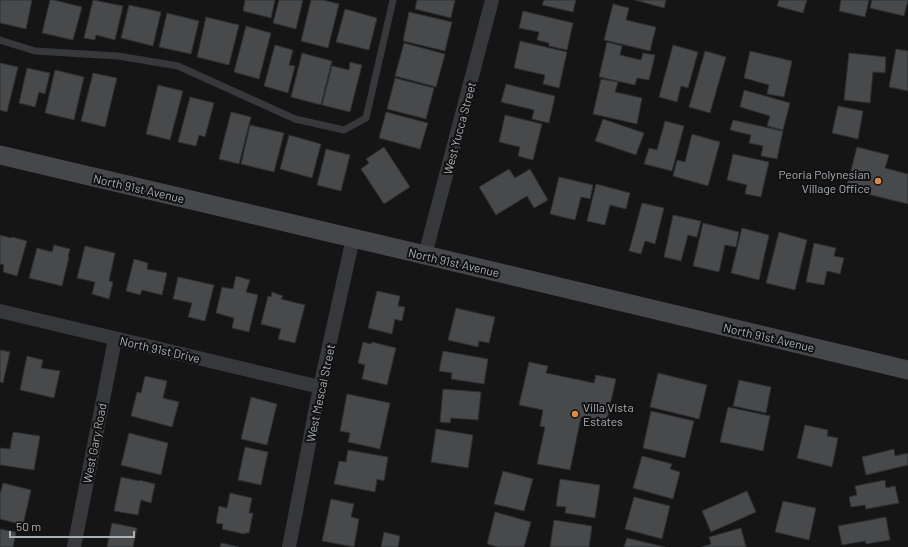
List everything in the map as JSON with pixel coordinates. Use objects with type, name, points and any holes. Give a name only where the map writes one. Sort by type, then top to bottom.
[{"type":"main road","name":"North 91st Avenue","points":[[0,155],[908,370]]},
{"type":"street","name":"West Yucca Street","points":[[425,255],[492,0]]},
{"type":"street","name":"West Mescal Street","points":[[289,547],[320,386],[353,238]]},
{"type":"street","name":"North 91st Drive","points":[[0,311],[320,386]]},
{"type":"street","name":"West Gary Road","points":[[74,547],[115,338]]},
{"type":"lane","points":[[0,40],[35,51],[118,56],[178,66],[295,119],[344,130],[366,118],[391,0]]},
{"type":"building","points":[[0,0],[32,0],[26,29],[0,23]]},
{"type":"building","points":[[50,0],[82,7],[73,40],[42,33]]},
{"type":"building","points":[[93,0],[123,6],[115,40],[96,35],[95,40],[84,38]]},
{"type":"building","points":[[245,0],[275,0],[271,18],[243,11]]},
{"type":"building","points":[[279,0],[303,0],[296,29],[273,23]]},
{"type":"building","points":[[311,0],[323,0],[339,4],[328,48],[301,41]]},
{"type":"building","points":[[417,0],[455,0],[451,18],[415,9]]},
{"type":"building","points":[[544,0],[576,0],[573,12],[542,5]]},
{"type":"building","points":[[635,0],[666,0],[664,8]]},
{"type":"building","points":[[779,0],[807,0],[803,13],[777,6]]},
{"type":"building","points":[[841,0],[869,0],[865,17],[839,11]]},
{"type":"building","points":[[872,0],[908,0],[904,16],[870,8]]},
{"type":"building","points":[[613,4],[629,8],[626,20],[656,27],[650,51],[604,40]]},
{"type":"building","points":[[129,5],[161,12],[153,46],[121,38]]},
{"type":"building","points":[[345,9],[377,18],[369,50],[336,42]]},
{"type":"building","points":[[523,11],[573,23],[567,50],[549,46],[549,43],[537,40],[539,32],[519,28]]},
{"type":"building","points":[[409,12],[452,22],[445,51],[403,41]]},
{"type":"building","points":[[167,13],[199,21],[191,54],[159,47]]},
{"type":"building","points":[[206,17],[239,25],[229,65],[197,57]]},
{"type":"building","points":[[246,26],[271,33],[259,79],[234,72]]},
{"type":"building","points":[[520,41],[567,52],[559,88],[543,84],[545,75],[514,68]]},
{"type":"building","points":[[607,42],[622,46],[620,55],[641,60],[643,53],[655,55],[649,80],[637,78],[635,85],[599,77]]},
{"type":"building","points":[[404,43],[445,54],[436,87],[395,76]]},
{"type":"building","points":[[275,45],[293,50],[289,65],[295,66],[288,93],[264,86]]},
{"type":"building","points":[[673,45],[698,52],[688,88],[681,86],[677,102],[659,97]]},
{"type":"building","points":[[896,49],[908,51],[908,91],[889,87]]},
{"type":"building","points":[[705,51],[726,57],[710,113],[689,107]]},
{"type":"building","points":[[750,51],[792,61],[784,97],[767,94],[769,85],[744,78]]},
{"type":"building","points":[[302,53],[332,61],[321,105],[291,97]]},
{"type":"building","points":[[849,53],[886,57],[885,73],[873,72],[870,103],[844,100]]},
{"type":"building","points":[[350,62],[362,65],[350,112],[322,105],[332,66],[349,70]]},
{"type":"building","points":[[0,63],[18,67],[7,112],[0,110]]},
{"type":"building","points":[[27,68],[50,73],[45,94],[39,92],[35,107],[19,103]]},
{"type":"building","points":[[55,70],[84,77],[74,120],[45,113]]},
{"type":"building","points":[[93,73],[117,78],[105,127],[81,121]]},
{"type":"building","points":[[395,78],[434,88],[426,119],[387,109]]},
{"type":"building","points":[[601,79],[618,82],[615,92],[642,98],[637,124],[593,114]]},
{"type":"building","points":[[506,84],[555,96],[549,123],[532,119],[534,110],[501,102]]},
{"type":"building","points":[[158,85],[183,91],[170,140],[146,134]]},
{"type":"building","points":[[744,90],[790,103],[783,130],[767,126],[770,116],[740,107]]},
{"type":"building","points":[[190,97],[214,103],[205,137],[199,135],[196,146],[178,142]]},
{"type":"building","points":[[838,106],[863,111],[858,139],[832,133]]},
{"type":"building","points":[[231,112],[251,117],[239,164],[219,159]]},
{"type":"building","points":[[386,112],[428,123],[420,149],[379,138]]},
{"type":"building","points":[[505,115],[542,124],[533,160],[518,156],[520,147],[499,142]]},
{"type":"building","points":[[603,119],[644,133],[636,155],[595,141]]},
{"type":"building","points":[[733,120],[783,131],[777,159],[761,156],[763,146],[749,143],[751,135],[730,130]]},
{"type":"building","points":[[665,121],[684,126],[672,171],[644,164],[649,148],[657,150]]},
{"type":"building","points":[[250,125],[284,133],[274,172],[241,164]]},
{"type":"building","points":[[692,134],[720,142],[708,186],[673,176],[677,160],[685,162]]},
{"type":"building","points":[[289,135],[321,144],[312,178],[280,169]]},
{"type":"building","points":[[384,147],[410,187],[384,204],[361,169],[369,163],[366,159]]},
{"type":"building","name":"Peoria Polynesian Village Office","points":[[857,147],[889,155],[885,168],[908,174],[908,204],[846,189]]},
{"type":"building","points":[[326,149],[350,155],[341,191],[317,185]]},
{"type":"building","points":[[733,154],[769,162],[761,197],[745,194],[747,185],[727,180]]},
{"type":"building","points":[[509,169],[515,178],[530,169],[548,200],[534,208],[527,196],[496,215],[479,187]]},
{"type":"building","points":[[559,177],[593,185],[590,199],[581,197],[575,220],[550,214]]},
{"type":"building","points":[[596,184],[630,193],[626,209],[610,205],[605,225],[587,221]]},
{"type":"building","points":[[642,203],[664,208],[655,244],[645,241],[641,254],[629,251]]},
{"type":"building","points":[[673,215],[701,221],[697,237],[688,235],[681,261],[664,257]]},
{"type":"building","points":[[703,223],[739,232],[736,247],[725,245],[719,272],[693,266]]},
{"type":"building","points":[[742,228],[769,235],[759,280],[731,273]]},
{"type":"building","points":[[779,232],[807,240],[795,290],[766,283]]},
{"type":"building","points":[[0,235],[27,241],[17,276],[3,272],[4,265],[0,264]]},
{"type":"building","points":[[814,243],[836,248],[834,256],[844,258],[840,274],[827,271],[824,285],[806,282]]},
{"type":"building","points":[[54,245],[70,249],[62,286],[29,278],[37,248],[52,252]]},
{"type":"building","points":[[85,246],[115,253],[109,281],[113,282],[109,299],[92,294],[95,282],[77,278]]},
{"type":"building","points":[[134,259],[148,263],[147,269],[167,273],[162,295],[142,290],[140,295],[126,291]]},
{"type":"building","points":[[236,276],[250,280],[246,292],[258,295],[249,332],[232,328],[234,318],[216,313],[222,287],[233,289]]},
{"type":"building","points":[[178,277],[214,285],[205,321],[188,317],[192,303],[173,299]]},
{"type":"building","points":[[377,291],[400,296],[398,306],[405,307],[402,321],[395,319],[392,334],[368,328]]},
{"type":"building","points":[[272,292],[283,296],[281,299],[305,305],[295,343],[278,339],[281,329],[261,324],[268,296],[271,297]]},
{"type":"building","points":[[456,308],[495,317],[489,343],[479,341],[478,347],[448,340]]},
{"type":"building","points":[[363,342],[371,344],[372,342],[396,348],[387,385],[362,379],[365,365],[358,363]]},
{"type":"building","points":[[0,350],[10,352],[3,383],[0,382]]},
{"type":"building","points":[[443,351],[488,359],[484,384],[451,379],[452,373],[439,371]]},
{"type":"building","points":[[27,356],[43,360],[41,368],[60,371],[54,398],[20,390]]},
{"type":"building","name":"Villa Vista Estates","points":[[529,362],[548,366],[546,373],[594,383],[596,375],[616,379],[606,423],[581,417],[570,470],[537,464],[545,427],[540,426],[543,410],[519,405]]},
{"type":"building","points":[[658,373],[707,385],[699,419],[650,407]]},
{"type":"building","points":[[145,376],[167,381],[163,398],[179,402],[172,427],[131,416],[137,392],[141,393]]},
{"type":"building","points":[[739,380],[771,387],[766,413],[733,406]]},
{"type":"building","points":[[443,389],[481,392],[478,420],[451,418],[450,423],[440,422]]},
{"type":"building","points":[[347,394],[390,403],[380,449],[348,442],[350,433],[340,431]]},
{"type":"building","points":[[251,397],[277,404],[267,445],[241,439]]},
{"type":"building","points":[[728,407],[770,416],[763,451],[720,442]]},
{"type":"building","points":[[651,411],[694,421],[685,458],[643,448]]},
{"type":"building","points":[[805,425],[828,430],[827,436],[838,438],[832,467],[797,458]]},
{"type":"building","points":[[436,429],[473,435],[468,468],[431,462]]},
{"type":"building","points":[[13,432],[40,436],[34,470],[0,465],[0,448],[10,449]]},
{"type":"building","points":[[129,433],[168,443],[161,475],[121,465]]},
{"type":"building","points":[[245,447],[268,452],[261,485],[238,480]]},
{"type":"building","points":[[894,449],[895,456],[908,453],[908,465],[866,475],[862,457]]},
{"type":"building","points":[[348,450],[388,457],[384,481],[377,479],[375,492],[334,484],[339,461],[346,462]]},
{"type":"building","points":[[642,456],[672,464],[670,469],[680,472],[673,499],[633,488]]},
{"type":"building","points":[[503,471],[533,479],[524,511],[494,504]]},
{"type":"building","points":[[121,477],[155,484],[151,503],[141,500],[138,515],[114,511]]},
{"type":"building","points":[[560,479],[600,485],[595,518],[565,513],[566,507],[556,506]]},
{"type":"building","points":[[885,480],[886,488],[895,486],[899,503],[866,509],[865,505],[851,507],[849,497],[857,495],[855,486]]},
{"type":"building","points":[[3,483],[31,490],[23,525],[0,519],[0,494]]},
{"type":"building","points":[[747,491],[756,512],[711,532],[702,511]]},
{"type":"building","points":[[230,493],[252,498],[249,513],[253,513],[249,533],[244,534],[222,529],[223,524],[216,523],[219,506],[227,508]]},
{"type":"building","points":[[634,497],[670,506],[662,539],[625,529]]},
{"type":"building","points":[[331,499],[354,504],[351,517],[359,519],[354,547],[322,541]]},
{"type":"building","points":[[783,501],[816,508],[809,540],[775,532]]},
{"type":"building","points":[[495,512],[531,522],[524,547],[498,547],[487,544]]},
{"type":"building","points":[[886,517],[890,540],[866,544],[865,541],[842,545],[838,526]]},
{"type":"building","points":[[554,520],[592,526],[589,547],[550,547]]},
{"type":"building","points":[[112,523],[137,528],[133,547],[107,547]]},
{"type":"building","points":[[741,528],[746,547],[702,547],[711,544],[709,537]]},
{"type":"building","points":[[0,529],[16,532],[13,547],[0,547]]},
{"type":"building","points":[[384,532],[400,536],[398,547],[381,547]]},
{"type":"building","points":[[627,538],[665,547],[624,547]]},
{"type":"building","points":[[221,543],[239,547],[220,547]]},
{"type":"place","name":"Peoria Polynesian Village Office","points":[[878,181]]},
{"type":"place","name":"Villa Vista Estates","points":[[575,414]]}]
